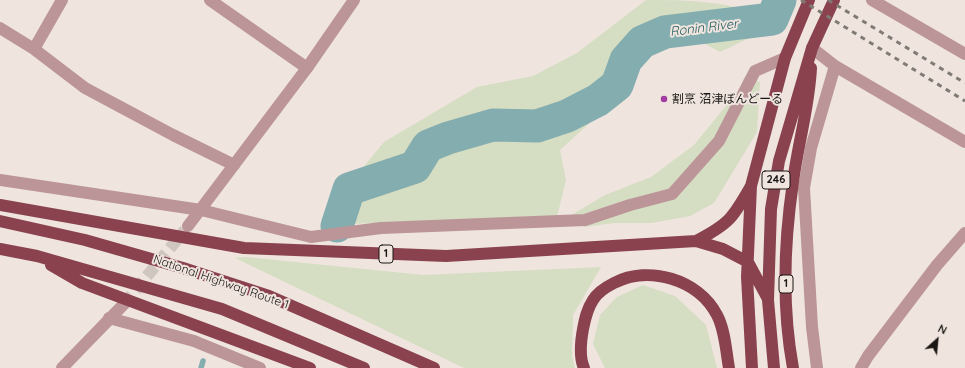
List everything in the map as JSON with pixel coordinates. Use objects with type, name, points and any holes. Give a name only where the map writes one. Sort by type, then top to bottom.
[{"type":"highway","name":"246","points":[[752,368],[748,309],[751,186],[786,58],[809,0]]},
{"type":"highway","name":"246","points":[[774,368],[768,300],[771,209],[779,161],[812,48],[834,0]]},
{"type":"highway","name":"1","points":[[792,368],[786,308],[788,222],[793,181],[810,94],[812,48]]},
{"type":"highway","name":"1","points":[[696,241],[720,229],[735,214],[751,186]]},
{"type":"highway","name":"1","points":[[0,205],[244,248],[446,256],[696,241],[723,249],[748,262],[768,300]]},
{"type":"highway","name":"National Highway Route 1","points":[[0,221],[100,244],[183,268],[269,296],[434,368]]},
{"type":"highway","points":[[0,249],[37,256],[222,309],[364,368]]},
{"type":"highway","points":[[37,256],[82,283],[310,368]]},
{"type":"highway","points":[[584,368],[581,340],[586,316],[593,299],[606,288],[626,276],[640,274],[664,276],[684,283],[703,297],[716,314],[721,326],[729,368]]},
{"type":"street","points":[[34,50],[62,0]]},
{"type":"street","points":[[210,0],[307,68]]},
{"type":"street","points":[[188,226],[307,68],[354,0]]},
{"type":"street","points":[[872,0],[965,54]]},
{"type":"street","points":[[0,28],[34,50],[85,88],[173,135],[234,165]]},
{"type":"street","points":[[812,48],[835,66],[965,142]]},
{"type":"street","points":[[0,180],[201,210],[311,237],[381,228],[586,220],[630,205],[672,194],[720,141],[755,71],[786,58]]},
{"type":"street","points":[[817,368],[812,327],[804,188],[811,148],[835,66]]},
{"type":"street","points":[[861,368],[936,265],[965,233]]},
{"type":"street","points":[[62,368],[124,304]]},
{"type":"street","points":[[109,318],[194,341],[260,368]]},
{"type":"green space","points":[[646,0],[677,0],[712,3],[759,15],[771,23],[758,34],[720,52],[694,38],[664,43],[620,76],[624,97],[605,109],[560,150],[566,180],[557,217],[347,224],[352,181],[384,142],[477,87],[533,76],[577,53]]},
{"type":"green space","points":[[745,76],[760,82],[757,132],[714,203],[690,216],[652,223],[614,223],[584,227],[568,217],[605,195],[651,177],[694,145],[738,91]]},
{"type":"green space","points":[[246,257],[423,275],[601,267],[573,315],[572,356],[575,368],[464,368],[235,258]]},
{"type":"green space","points":[[643,285],[675,296],[706,325],[717,368],[605,368],[593,344],[600,315],[617,297]]},
{"type":"waterway","name":"Ronin River","points":[[337,226],[349,189],[415,167],[428,146],[448,138],[493,125],[537,126],[567,116],[598,100],[617,85],[626,60],[642,42],[665,32],[772,19],[780,0]]},
{"type":"waterway","points":[[201,368],[203,361]]},
{"type":"tunnel","points":[[124,304],[185,230]]},
{"type":"railway","points":[[801,0],[965,101]]},
{"type":"railway","points":[[828,0],[965,83]]},
{"type":"place","name":"割烹 沼津ぼんどーる","points":[[664,99]]}]
